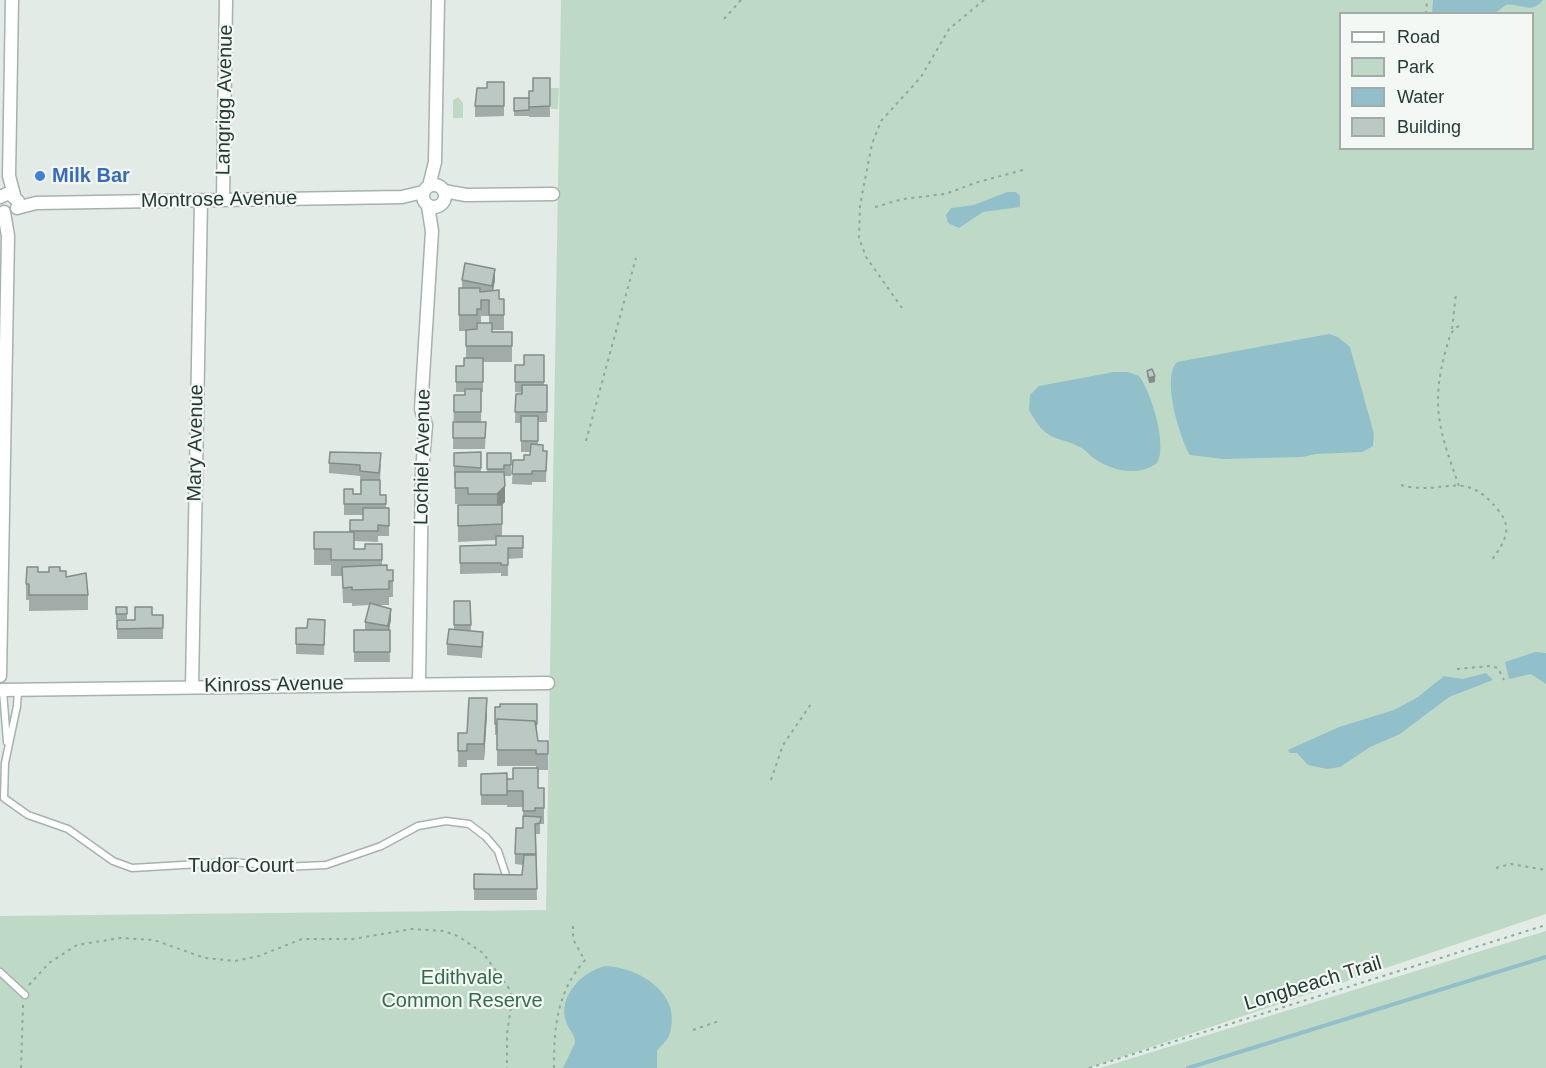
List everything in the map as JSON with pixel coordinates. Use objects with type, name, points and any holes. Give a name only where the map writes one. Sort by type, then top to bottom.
[{"type":"street","points":[[0,676],[12,0]]},
{"type":"street","name":"Langrigg Avenue","points":[[223,200],[226,0]]},
{"type":"street","name":"Lochiel Avenue","points":[[419,683],[422,471],[426,425],[421,409],[434,196],[438,0]]},
{"type":"street","name":"Montrose Avenue","points":[[8,203],[553,195]]},
{"type":"street","name":"Mary Avenue","points":[[192,686],[201,201]]},
{"type":"street","name":"Kinross Avenue","points":[[2,690],[548,683]]},
{"type":"lane","name":"Tudor Court","points":[[2,690],[8,752]]},
{"type":"lane","name":"Tudor Court","points":[[18,690],[2,800],[28,815],[68,829],[113,861],[132,868],[224,862],[282,867],[326,865],[381,846],[418,826],[446,821],[469,824],[489,839],[502,858],[506,875]]},
{"type":"lane","points":[[0,972],[25,994]]},
{"type":"path","points":[[724,19],[740,0]]},
{"type":"path","points":[[902,308],[866,257],[859,238],[860,206],[872,144],[881,121],[921,77],[949,29],[984,0]]},
{"type":"path","points":[[875,207],[903,199],[945,194],[1027,169]]},
{"type":"path","points":[[586,441],[636,258]]},
{"type":"path","points":[[1456,294],[1452,331],[1441,368],[1437,408],[1440,435],[1459,486]]},
{"type":"path","points":[[1452,331],[1459,326]]},
{"type":"path","points":[[1401,485],[1418,489],[1459,486],[1482,492],[1506,521],[1506,536],[1491,561]]},
{"type":"path","points":[[1457,669],[1491,666],[1498,668],[1504,680]]},
{"type":"path","points":[[771,780],[783,745],[811,704]]},
{"type":"path","points":[[1496,868],[1511,864],[1546,870]]},
{"type":"path","name":"Longbeach Trail","points":[[1089,1068],[1546,925]]},
{"type":"path","points":[[554,1068],[554,1031],[560,1000],[585,960],[573,939],[573,926]]},
{"type":"path","points":[[21,1068],[25,994],[36,974],[77,945],[120,938],[154,940],[205,958],[235,961],[259,957],[302,939],[353,939],[412,929],[443,931],[458,936],[483,953],[510,990],[512,1000],[507,1034],[507,1068]]},
{"type":"path","points":[[693,1030],[719,1021]]},
{"type":"green space","name":"Edithvale Common Reserve","points":[[561,0],[1546,0],[1546,914],[1089,1068],[0,1068],[0,916],[546,910]]},
{"type":"green space","points":[[550,88],[559,88],[558,109],[551,109]]},
{"type":"green space","points":[[458,97],[463,103],[463,118],[453,118],[453,100]]},
{"type":"green space","points":[[1546,931],[1546,1068],[1100,1068]]},
{"type":"water","points":[[1433,0],[1543,0],[1534,7],[1506,5],[1496,12],[1432,12]]},
{"type":"water","points":[[1007,192],[1016,192],[1020,196],[1020,207],[983,212],[959,228],[948,223],[946,215],[951,208],[974,205]]},
{"type":"water","points":[[1329,334],[1338,337],[1350,347],[1374,434],[1373,446],[1362,452],[1316,454],[1302,457],[1223,459],[1190,455],[1177,422],[1171,394],[1173,370],[1177,362]]},
{"type":"water","points":[[1114,372],[1128,372],[1139,376],[1144,383],[1157,419],[1161,445],[1160,455],[1157,463],[1142,470],[1126,471],[1110,467],[1093,458],[1080,447],[1051,436],[1035,421],[1029,410],[1030,395],[1039,386]]},
{"type":"water","points":[[1535,652],[1546,653],[1546,684],[1531,674],[1509,679],[1505,662]]},
{"type":"water","points":[[1486,673],[1493,680],[1449,697],[1400,734],[1370,747],[1340,767],[1327,769],[1308,765],[1297,753],[1290,753],[1288,750],[1339,727],[1394,710],[1418,697],[1444,676],[1463,679]]},
{"type":"water","points":[[606,966],[633,972],[645,978],[665,996],[672,1021],[669,1036],[657,1051],[657,1068],[563,1068],[575,1043],[566,1022],[565,1003],[574,986],[581,979],[598,968]]},
{"type":"building","points":[[533,78],[550,78],[550,106],[529,107],[529,91],[533,91]]},
{"type":"building","points":[[487,82],[504,82],[504,106],[475,106],[477,88],[487,88]]},
{"type":"building","points":[[514,98],[529,98],[529,110],[514,111]]},
{"type":"building","points":[[465,263],[495,269],[492,286],[462,280]]},
{"type":"building","points":[[459,288],[480,288],[480,292],[499,290],[499,299],[504,299],[504,315],[489,315],[489,300],[481,300],[481,309],[477,309],[477,315],[459,315]]},
{"type":"building","points":[[477,323],[492,323],[492,332],[512,332],[512,346],[466,346],[466,330],[477,329]]},
{"type":"building","points":[[524,355],[544,355],[544,382],[515,382],[515,365],[524,365]]},
{"type":"building","points":[[464,358],[483,358],[483,382],[456,382],[456,366],[464,366]]},
{"type":"building","points":[[1152,369],[1155,376],[1149,378],[1147,371]]},
{"type":"building","points":[[522,385],[547,385],[547,412],[515,412],[516,394],[522,394]]},
{"type":"building","points":[[465,389],[481,389],[481,412],[454,412],[454,395],[465,395]]},
{"type":"building","points":[[521,416],[538,416],[538,441],[521,441]]},
{"type":"building","points":[[453,422],[486,422],[485,438],[453,438]]},
{"type":"building","points":[[531,444],[543,445],[543,451],[547,451],[546,471],[512,474],[513,460],[524,460],[524,455],[530,455]]},
{"type":"building","points":[[330,452],[381,453],[379,473],[360,471],[360,465],[329,463]]},
{"type":"building","points":[[481,452],[481,468],[454,466],[454,453]]},
{"type":"building","points":[[487,453],[511,453],[511,465],[504,465],[504,469],[487,469]]},
{"type":"building","points":[[455,472],[504,472],[505,486],[497,494],[468,494],[468,488],[455,488]]},
{"type":"building","points":[[361,480],[380,480],[380,495],[386,495],[386,504],[344,504],[344,489],[353,489],[353,494],[361,494]]},
{"type":"building","points":[[458,505],[502,505],[502,524],[458,526]]},
{"type":"building","points":[[363,508],[389,508],[389,526],[378,525],[378,531],[350,531],[350,520],[363,520]]},
{"type":"building","points":[[314,532],[354,532],[354,549],[365,549],[365,544],[382,544],[382,560],[331,560],[331,549],[314,549]]},
{"type":"building","points":[[496,536],[523,536],[523,548],[508,548],[508,565],[460,563],[460,546],[496,545]]},
{"type":"building","points":[[387,565],[387,570],[393,570],[393,581],[389,581],[389,589],[352,590],[352,587],[343,588],[342,567]]},
{"type":"building","points":[[27,567],[38,567],[38,572],[49,572],[49,567],[60,567],[60,571],[66,571],[66,577],[86,573],[88,595],[29,595],[29,584],[26,584]]},
{"type":"building","points":[[454,601],[470,601],[471,625],[454,625]]},
{"type":"building","points":[[370,603],[391,609],[388,626],[365,622]]},
{"type":"building","points":[[116,607],[127,607],[127,614],[116,614]]},
{"type":"building","points":[[135,607],[152,607],[152,615],[163,615],[163,628],[117,629],[117,620],[135,620]]},
{"type":"building","points":[[308,619],[325,620],[324,645],[296,644],[296,628],[307,628]]},
{"type":"building","points":[[449,629],[483,632],[482,647],[447,644]]},
{"type":"building","points":[[354,630],[390,630],[390,652],[354,652]]},
{"type":"building","points":[[469,698],[487,698],[484,744],[467,744],[467,751],[458,751],[458,733],[467,733]]},
{"type":"building","points":[[500,704],[537,704],[537,724],[535,721],[497,719],[497,724],[495,724],[495,707],[500,707]]},
{"type":"building","points":[[497,719],[535,721],[538,741],[548,741],[548,754],[536,754],[536,750],[497,750]]},
{"type":"building","points":[[513,768],[538,768],[538,788],[544,788],[544,808],[523,811],[523,791],[507,791],[507,779],[513,779]]},
{"type":"building","points":[[507,773],[507,795],[481,795],[481,774]]},
{"type":"building","points":[[523,816],[541,817],[540,823],[535,824],[536,854],[515,854],[516,828],[523,828]]},
{"type":"building","points":[[524,855],[536,855],[537,889],[474,889],[474,874],[522,875]]},
{"type":"waterway","points":[[1188,1068],[1546,957]]},
{"type":"place","name":"Milk Bar","points":[[40,176]]}]
